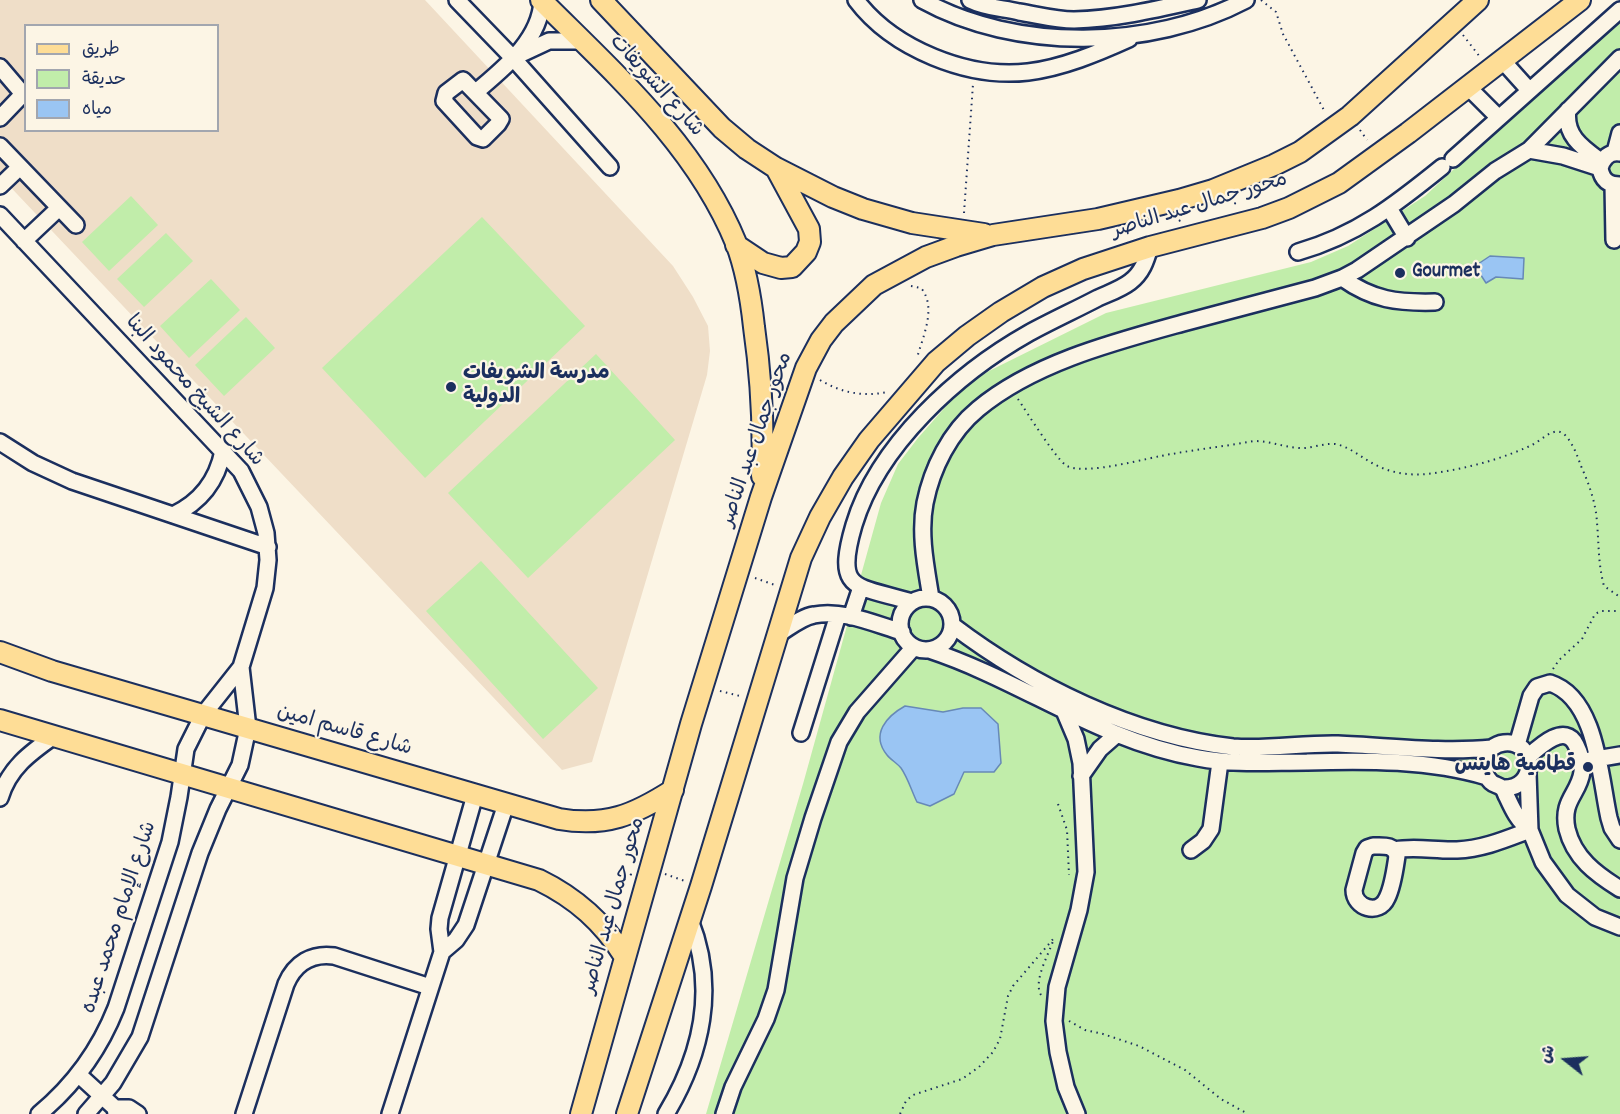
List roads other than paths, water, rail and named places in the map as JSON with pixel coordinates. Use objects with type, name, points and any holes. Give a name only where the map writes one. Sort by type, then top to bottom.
[{"type":"main road","name":"شارع الشويفات","points":[[542,0],[670,134],[716,202],[736,245],[750,295],[758,354],[762,425],[761,497]]},
{"type":"main road","name":"شارع الشويفات","points":[[601,0],[722,128],[747,149],[776,168],[833,197],[862,208],[912,223],[993,235]]},
{"type":"main road","name":"محور جمال عبد الناصر","points":[[581,1114],[702,686],[761,497],[806,368],[821,340],[834,323],[874,285],[926,257],[993,235],[1098,219],[1213,190],[1300,152],[1350,116],[1478,0]]},
{"type":"main road","name":"محور جمال عبد الناصر","points":[[627,1114],[702,886],[801,558],[820,517],[843,477],[869,440],[936,362],[1001,312],[1043,287],[1083,269],[1150,247],[1233,226],[1289,208],[1339,183],[1580,0]]},
{"type":"main road","points":[[736,245],[763,263],[781,268],[792,267],[806,252],[810,242],[809,229],[776,168]]},
{"type":"main road","name":"شارع قاسم امين","points":[[0,652],[248,729],[559,819],[594,822],[628,815],[673,790]]},
{"type":"main road","points":[[0,720],[539,880],[568,896],[594,917],[626,957]]},
{"type":"street","points":[[457,0],[513,58],[610,166]]},
{"type":"street","points":[[477,91],[513,58],[532,34],[540,19],[542,0]]},
{"type":"street","points":[[856,0],[876,21],[906,44],[926,55],[974,69],[1027,72],[1108,49],[1139,35]]},
{"type":"street","points":[[922,0],[940,10],[1017,33],[1085,39],[1139,35],[1184,24],[1246,0]]},
{"type":"street","points":[[970,0],[1000,10],[1019,11],[1036,17],[1074,20],[1136,14],[1198,0]]},
{"type":"street","points":[[1298,252],[1345,236],[1389,208],[1448,163],[1620,10]]},
{"type":"street","points":[[513,58],[549,41],[582,41]]},
{"type":"street","points":[[931,598],[922,525],[924,504],[930,483],[946,446],[976,410],[1009,387],[1080,354],[1142,334],[1315,288],[1342,278],[1368,264],[1454,204],[1495,171],[1529,150],[1620,58]]},
{"type":"street","points":[[1495,65],[1528,90]]},
{"type":"street","points":[[0,67],[23,94],[0,118]]},
{"type":"street","points":[[1467,86],[1498,117]]},
{"type":"street","points":[[1568,110],[1567,123],[1572,135],[1578,144],[1601,165]]},
{"type":"street","points":[[1614,240],[1616,185],[1606,182],[1602,175],[1601,165],[1607,155],[1617,152],[1620,133]]},
{"type":"street","points":[[0,146],[76,225]]},
{"type":"street","points":[[1529,150],[1601,165]]},
{"type":"street","points":[[0,186],[20,167]]},
{"type":"street","points":[[24,241],[59,208]]},
{"type":"street","points":[[1389,208],[1407,238]]},
{"type":"street","name":"شارع الشيخ محمود البنا","points":[[0,215],[223,451],[241,471],[254,495],[263,520],[268,546],[265,588],[241,668],[203,715]]},
{"type":"street","points":[[912,602],[861,587],[851,580],[846,567],[855,522],[878,472],[907,434],[955,385],[987,359],[1029,333],[1129,283],[1144,266],[1150,247]]},
{"type":"street","points":[[1342,278],[1362,291],[1385,300],[1435,302]]},
{"type":"street","points":[[0,442],[52,473],[268,546]]},
{"type":"street","points":[[173,515],[191,505],[207,490],[217,472],[223,451]]},
{"type":"street","points":[[801,733],[845,616],[861,587]]},
{"type":"street","points":[[929,650],[945,642],[950,634],[952,618],[944,605],[931,598],[918,599],[912,602],[902,615],[904,638],[914,647],[970,664],[1065,713],[1116,735],[1164,750],[1220,762],[1375,762],[1442,767],[1487,777]]},
{"type":"street","points":[[777,635],[802,619],[815,614],[845,616],[902,632]]},
{"type":"street","points":[[952,626],[1026,675],[1071,698],[1127,721],[1193,739],[1235,747],[1333,744],[1454,750],[1492,748],[1504,743],[1517,745],[1528,757],[1530,830]]},
{"type":"street","points":[[724,1114],[737,1078],[766,1019],[776,990],[795,878],[839,742],[857,712],[914,647]]},
{"type":"street","name":"شارع الشيخ محمود البنا","points":[[241,668],[248,729]]},
{"type":"street","points":[[1517,745],[1533,691],[1541,684],[1550,683],[1562,689],[1572,698],[1586,721],[1599,760],[1612,828],[1620,840]]},
{"type":"street","points":[[1065,713],[1079,751],[1086,853],[1084,892],[1057,987],[1054,1021],[1066,1087],[1076,1114]]},
{"type":"street","name":"شارع الإمام محمد عبده","points":[[39,1114],[79,1075],[100,1043],[116,1008],[170,842],[186,749],[203,715]]},
{"type":"street","points":[[1528,757],[1540,746],[1586,721]]},
{"type":"street","points":[[86,1114],[103,1097],[123,1068],[140,1036],[200,853],[240,765],[248,729]]},
{"type":"street","points":[[1082,776],[1100,749],[1116,735]]},
{"type":"street","points":[[1564,735],[1574,741],[1582,772],[1569,799],[1566,816],[1574,848],[1589,867],[1620,889]]},
{"type":"street","points":[[0,798],[5,783],[18,764],[54,736]]},
{"type":"street","points":[[1492,748],[1484,761],[1484,770],[1496,786],[1509,788],[1521,784],[1528,773]]},
{"type":"street","points":[[1581,761],[1620,755]]},
{"type":"street","points":[[1191,850],[1203,842],[1210,829],[1220,762]]},
{"type":"street","points":[[1578,783],[1603,786]]},
{"type":"street","points":[[1502,788],[1517,817],[1530,830],[1544,862],[1567,895],[1595,917],[1620,927]]},
{"type":"street","points":[[390,1114],[442,952],[439,929],[443,906],[475,795]]},
{"type":"street","points":[[442,952],[456,940],[469,917],[506,804]]},
{"type":"street","points":[[1395,850],[1474,848],[1530,830]]},
{"type":"street","points":[[666,1114],[693,1057],[703,1013],[704,968],[699,943],[690,920]]},
{"type":"street","points":[[244,1114],[286,984],[293,971],[305,961],[319,955],[334,956],[430,987]]},
{"type":"street","points":[[79,1075],[116,1111],[124,1107],[136,1112]]},
{"type":"water","points":[[1490,256],[1524,258],[1523,279],[1496,277],[1486,283],[1475,266]]},
{"type":"water","points":[[905,706],[943,712],[963,708],[981,708],[998,724],[1001,763],[994,772],[964,772],[954,794],[930,806],[917,802],[903,772],[887,755],[880,740],[880,733],[887,720]]},
{"type":"place","name":"Gourmet","points":[[1400,273]]},
{"type":"place","name":"مدرسة الشويفات الدولية","points":[[451,387]]},
{"type":"place","name":"قطامية هايتس","points":[[1588,767]]}]
